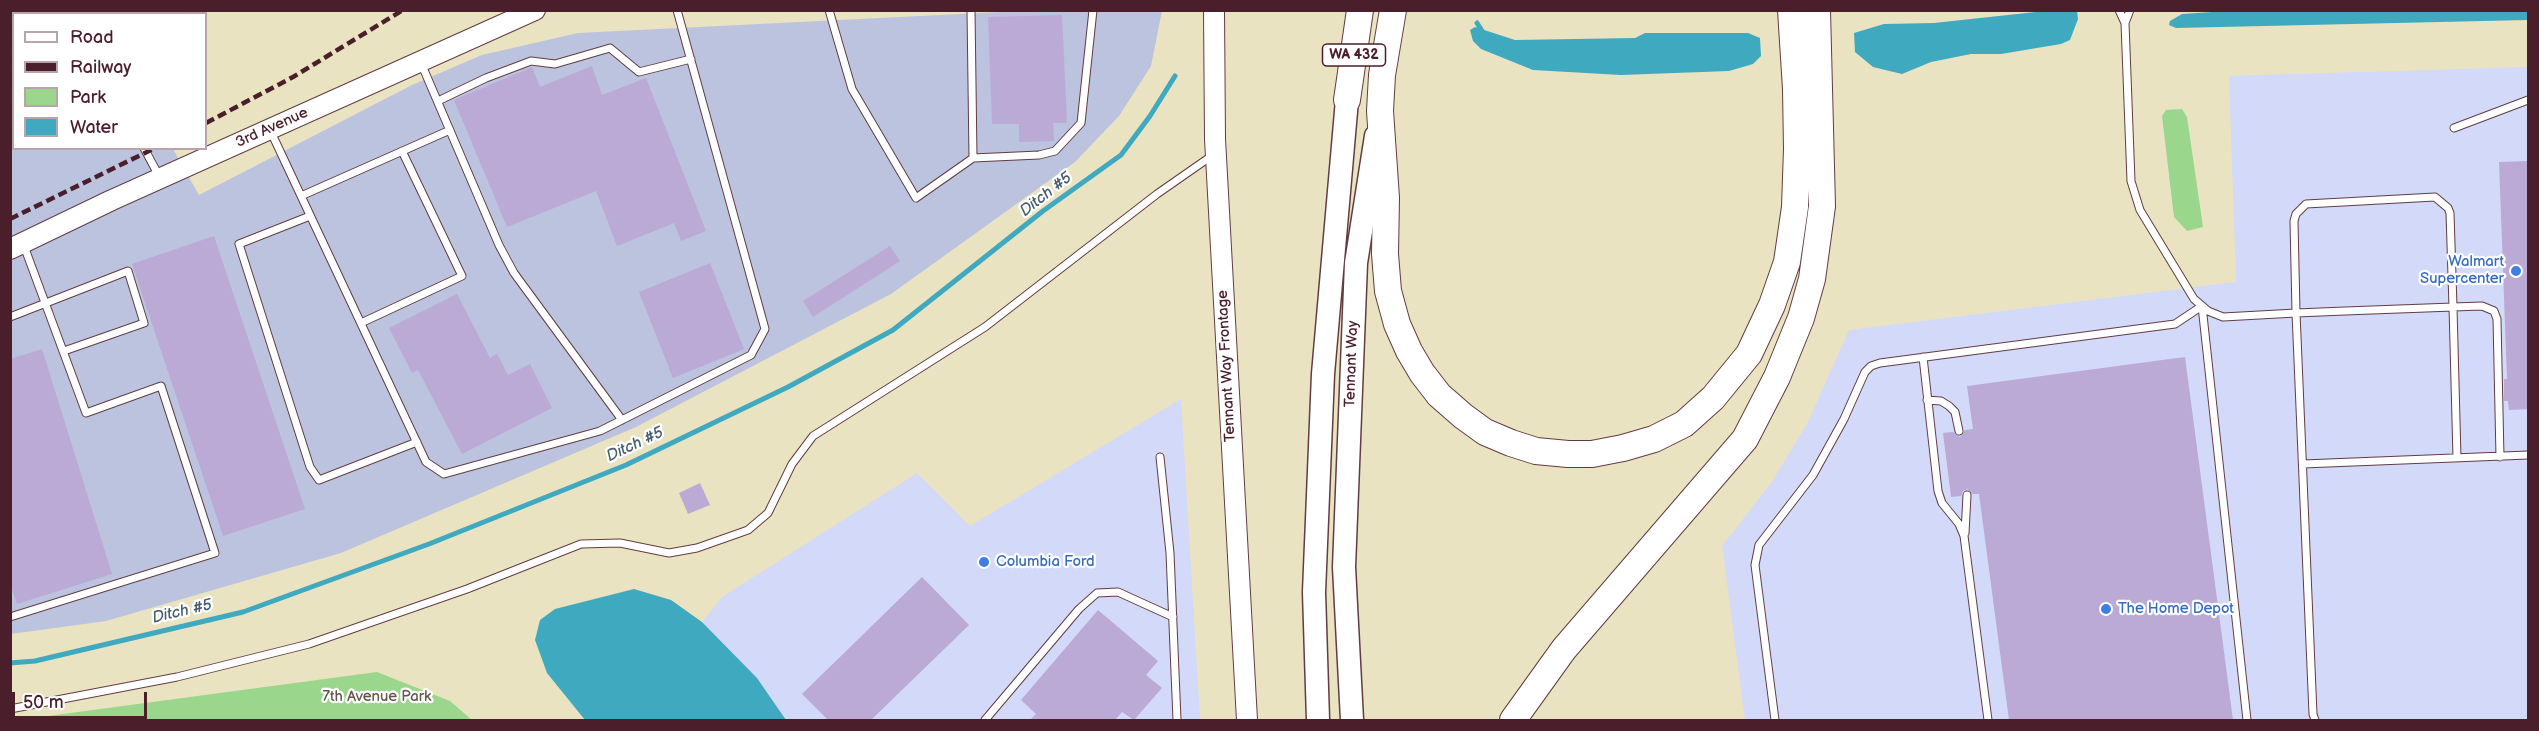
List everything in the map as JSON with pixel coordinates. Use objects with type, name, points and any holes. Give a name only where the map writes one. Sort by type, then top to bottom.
[{"type":"highway","name":"Tennant Way","points":[[1347,100],[1360,10]]},
{"type":"highway","name":"Tennant Way","points":[[1380,111],[1382,75],[1393,10]]},
{"type":"highway","points":[[1380,111],[1386,198],[1385,254],[1388,291],[1397,324],[1422,373],[1438,394],[1463,416],[1485,432],[1511,443],[1536,451],[1568,454],[1592,454],[1623,448],[1654,439],[1684,424],[1713,398],[1749,354],[1772,305],[1787,262],[1795,207],[1797,119],[1791,10]]},
{"type":"highway","points":[[1513,720],[1564,649],[1745,439],[1777,377],[1801,318],[1812,279],[1822,206],[1817,10]]},
{"type":"main road","name":"3rd Avenue","points":[[16,246],[160,178],[535,10]]},
{"type":"main road","name":"Tennant Way Frontage","points":[[1214,10],[1215,153],[1247,720]]},
{"type":"main road","name":"Tennant Way","points":[[1318,720],[1314,592],[1323,374],[1347,100]]},
{"type":"main road","name":"Tennant Way","points":[[1352,720],[1344,567],[1356,263],[1380,111]]},
{"type":"lane","points":[[270,129],[426,462],[444,474],[600,431],[751,355],[765,329],[677,10]]},
{"type":"lane","points":[[829,10],[852,88],[916,198],[973,158],[1039,155],[1055,151],[1081,123],[1093,10]]},
{"type":"lane","points":[[971,10],[973,158]]},
{"type":"lane","points":[[2119,10],[2126,24]]},
{"type":"lane","points":[[2130,10],[2126,24],[2131,181],[2140,210],[2194,299],[2208,312],[2223,317],[2487,306],[2496,315],[2500,457]]},
{"type":"lane","points":[[438,101],[486,78],[531,61],[555,64],[610,48],[639,72],[691,59]]},
{"type":"lane","points":[[421,62],[499,244],[514,273],[622,420]]},
{"type":"lane","points":[[2454,128],[2529,100]]},
{"type":"lane","points":[[301,196],[450,130]]},
{"type":"lane","points":[[145,150],[160,178]]},
{"type":"lane","points":[[361,323],[462,276],[402,151]]},
{"type":"lane","points":[[10,709],[177,677],[309,644],[467,589],[581,544],[620,543],[669,553],[697,548],[748,530],[768,513],[792,464],[813,436],[985,327],[1157,194],[1215,153]]},
{"type":"lane","points":[[2315,720],[2296,313],[2294,221],[2300,208],[2314,203],[2435,197],[2444,203],[2450,213],[2457,458]]},
{"type":"lane","points":[[310,216],[238,244],[310,467],[319,480],[417,442]]},
{"type":"lane","points":[[10,617],[215,553],[161,386],[86,413],[46,303],[16,246]]},
{"type":"lane","points":[[10,317],[128,271],[144,323],[64,351]]},
{"type":"lane","points":[[1775,720],[1755,565],[1759,545],[1813,475],[1844,419],[1865,372],[1871,366],[2175,324],[2202,306]]},
{"type":"lane","points":[[2202,306],[2247,720]]},
{"type":"lane","points":[[1923,357],[1938,491],[1942,503],[1959,524],[1964,536]]},
{"type":"lane","points":[[1928,400],[1941,401],[1949,406],[1955,412],[1959,431]]},
{"type":"lane","points":[[2303,464],[2529,456]]},
{"type":"lane","points":[[1160,457],[1170,553],[1177,720]]},
{"type":"lane","points":[[1967,495],[1964,536],[1988,720]]},
{"type":"lane","points":[[985,720],[1079,609],[1097,593],[1118,592],[1173,617]]},
{"type":"shaded area","points":[[98,10],[99,12],[12,12],[12,150],[174,150],[199,195],[412,85],[482,55],[578,33],[1020,11],[1162,11],[1151,66],[1119,116],[1075,162],[891,294],[636,427],[341,553],[106,621],[11,634],[10,11]]},
{"type":"shaded area","points":[[2528,67],[2528,720],[1745,720],[1722,546],[1771,483],[1807,424],[1849,330],[2236,282],[2229,76]]},
{"type":"shaded area","name":"Columbia Ford","points":[[1181,399],[1200,720],[786,720],[757,678],[702,622],[722,597],[917,473],[970,526]]},
{"type":"green space","points":[[2182,109],[2187,117],[2203,227],[2187,231],[2174,217],[2162,116],[2166,110]]},
{"type":"green space","name":"7th Avenue Park","points":[[377,672],[450,701],[472,720],[18,720]]},
{"type":"water","points":[[2054,10],[2077,11],[2078,19],[2070,40],[2061,44],[2001,54],[1971,54],[1931,62],[1902,74],[1873,67],[1855,52],[1854,33],[1884,24],[1934,23]]},
{"type":"water","points":[[2528,10],[2528,20],[2176,28],[2169,25],[2170,21],[2182,14],[2227,11]]},
{"type":"water","points":[[1475,27],[1515,40],[1635,38],[1645,33],[1748,33],[1760,38],[1761,56],[1753,64],[1729,71],[1621,75],[1533,70],[1481,49],[1473,41],[1470,30]]},
{"type":"water","points":[[634,589],[671,600],[702,622],[757,678],[786,720],[585,720],[547,673],[535,640],[540,620],[555,609]]},
{"type":"building","points":[[1062,15],[1067,123],[1053,123],[1054,141],[1019,142],[1019,124],[992,124],[988,17]]},
{"type":"building","points":[[592,66],[602,95],[646,78],[706,231],[681,241],[674,223],[617,246],[596,191],[507,227],[454,100],[532,67],[540,87]]},
{"type":"building","name":"Walmart Supercenter","points":[[2529,161],[2529,409],[2509,410],[2508,401],[2504,401],[2504,379],[2507,379],[2499,162]]},
{"type":"building","points":[[214,236],[305,509],[223,536],[132,264]]},
{"type":"building","points":[[890,246],[900,261],[813,317],[803,301]]},
{"type":"building","points":[[710,263],[744,349],[673,378],[639,292]]},
{"type":"building","points":[[457,294],[490,358],[497,354],[508,375],[530,364],[552,408],[462,454],[418,370],[412,373],[389,328]]},
{"type":"building","points":[[42,349],[112,574],[17,604],[10,583],[10,359]]},
{"type":"building","name":"The Home Depot","points":[[2185,357],[2233,720],[2009,720],[1979,494],[1972,494],[1967,489],[1961,496],[1951,497],[1943,433],[1953,432],[1960,437],[1965,430],[1973,429],[1967,386]]},
{"type":"building","points":[[700,483],[710,505],[688,514],[679,493]]},
{"type":"building","points":[[922,577],[969,625],[871,720],[828,720],[802,694]]},
{"type":"building","points":[[1098,610],[1158,661],[1146,675],[1162,688],[1134,720],[1122,712],[1115,720],[1030,720],[1036,714],[1021,700]]},
{"type":"waterway","points":[[1477,23],[1484,34]]},
{"type":"waterway","name":"Ditch #5","points":[[10,663],[35,661],[243,612],[429,544],[626,465],[788,387],[893,330],[1043,211],[1121,155],[1150,116],[1175,76]]},
{"type":"railway","points":[[207,122],[293,77],[403,10]]},
{"type":"railway","points":[[10,219],[151,150]]},
{"type":"place","name":"Walmart Supercenter","points":[[2516,271]]},
{"type":"place","name":"Columbia Ford","points":[[984,562]]},
{"type":"place","name":"The Home Depot","points":[[2106,609]]}]
